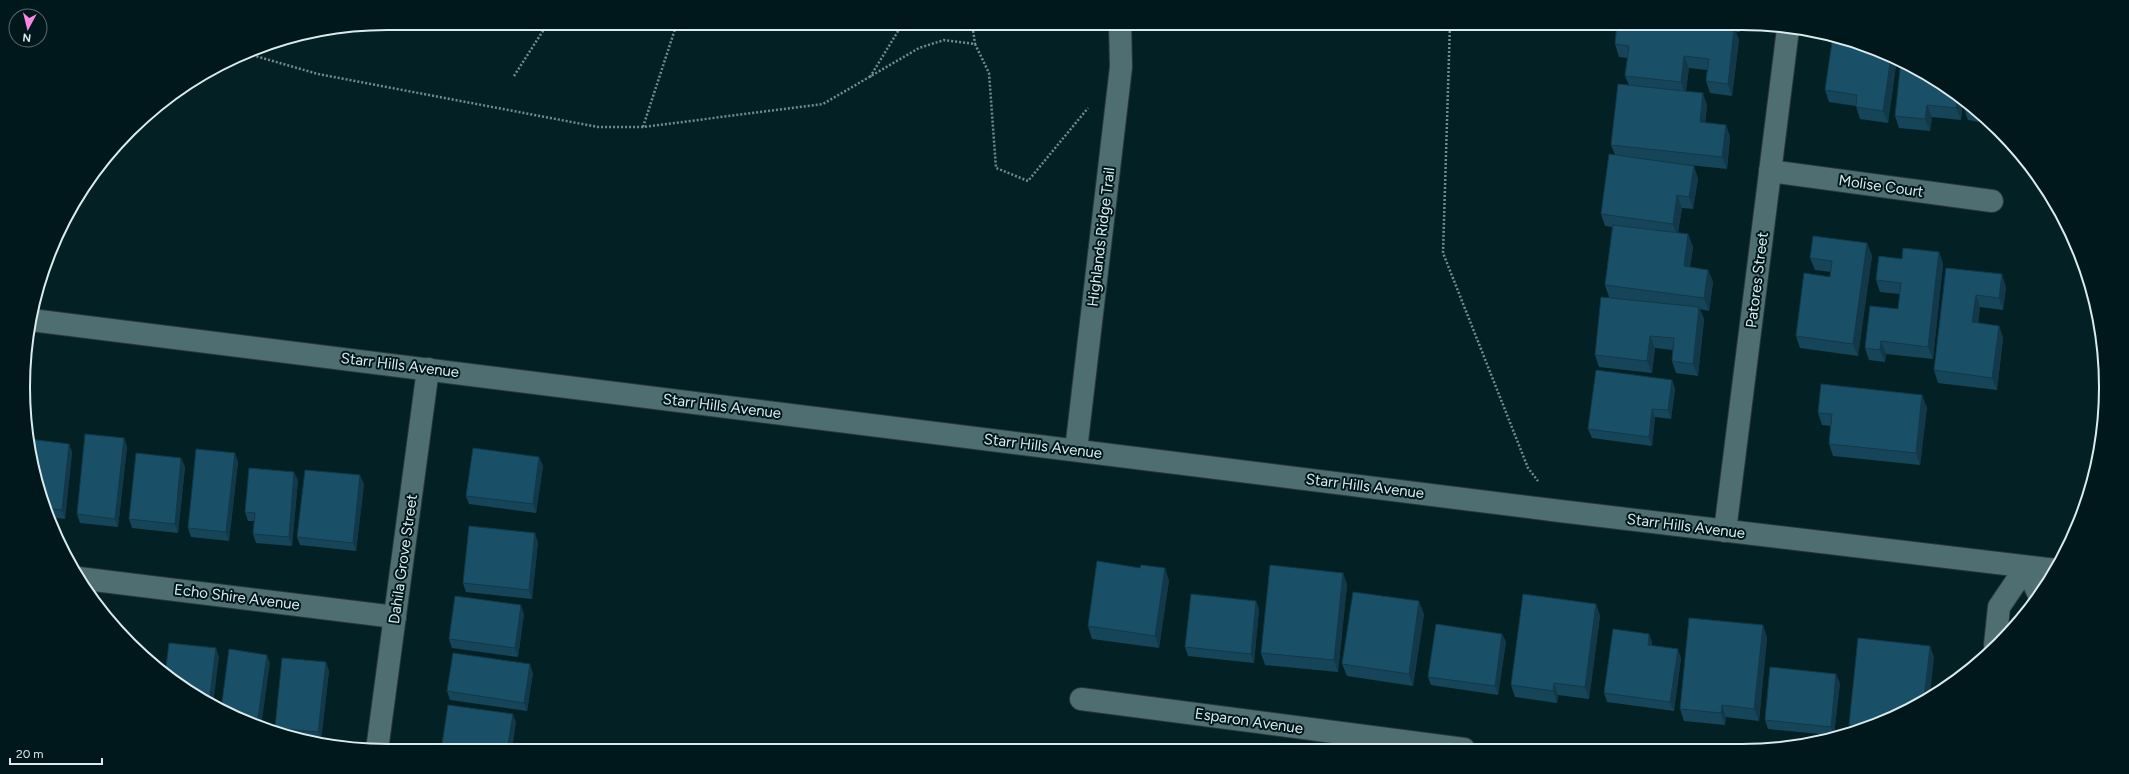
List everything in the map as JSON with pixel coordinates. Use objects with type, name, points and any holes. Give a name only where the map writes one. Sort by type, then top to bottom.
[{"type":"street","name":"Highlands Ridge Trail","points":[[1076,450],[1121,67],[1120,30]]},
{"type":"street","name":"Patores Street","points":[[1725,531],[1788,33]]},
{"type":"street","name":"Molise Court","points":[[1770,171],[1992,201]]},
{"type":"street","name":"Starr Hills Avenue","points":[[36,321],[1560,511],[2049,569]]},
{"type":"street","name":"Dahila Grove Street","points":[[378,744],[428,369]]},
{"type":"street","points":[[2026,567],[2036,589]]},
{"type":"street","points":[[1996,637],[1999,607],[2026,567]]},
{"type":"street","name":"Echo Shire Avenue","points":[[86,579],[395,616]]},
{"type":"street","name":"Esparon Avenue","points":[[1081,699],[1344,742],[1378,744]]},
{"type":"path","points":[[514,76],[544,30]]},
{"type":"path","points":[[643,127],[675,30]]},
{"type":"path","points":[[870,77],[899,30]]},
{"type":"path","points":[[973,30],[975,44],[989,73],[996,168],[1028,181],[1092,103]]},
{"type":"path","points":[[1450,30],[1443,253],[1528,468],[1560,511]]},
{"type":"path","points":[[254,56],[318,74],[598,127],[643,127],[823,104],[919,48],[944,40],[975,44]]},
{"type":"building","points":[[1616,30],[1734,30],[1728,84],[1706,81],[1709,59],[1684,56],[1681,82],[1625,76],[1629,46],[1615,44]]},
{"type":"building","points":[[1832,42],[1857,49],[1890,62],[1883,111],[1856,107],[1857,95],[1825,90]]},
{"type":"building","points":[[1900,67],[1940,90],[1957,102],[1956,108],[1927,105],[1925,119],[1895,116]]},
{"type":"building","points":[[1618,84],[1703,93],[1700,122],[1726,125],[1722,157],[1611,145]]},
{"type":"building","points":[[1609,154],[1694,166],[1689,197],[1677,195],[1673,224],[1601,214]]},
{"type":"building","points":[[1613,225],[1688,234],[1684,266],[1708,270],[1704,298],[1605,285]]},
{"type":"building","points":[[1813,236],[1867,243],[1853,344],[1796,336],[1804,273],[1830,277],[1832,261],[1810,258]]},
{"type":"building","points":[[1903,248],[1939,252],[1928,347],[1881,341],[1880,350],[1865,348],[1870,306],[1898,309],[1901,283],[1876,280],[1879,256],[1902,259]]},
{"type":"building","points":[[1946,268],[2002,274],[1999,298],[1976,295],[1972,322],[1999,326],[1992,378],[1934,370]]},
{"type":"building","points":[[1601,297],[1699,307],[1693,364],[1672,361],[1674,338],[1650,336],[1647,361],[1595,355]]},
{"type":"building","points":[[1596,370],[1672,380],[1668,410],[1652,409],[1649,437],[1588,429]]},
{"type":"building","points":[[1821,384],[1922,395],[1916,453],[1829,444],[1832,414],[1818,413]]},
{"type":"building","points":[[85,434],[124,438],[115,519],[77,514]]},
{"type":"building","points":[[34,440],[69,444],[62,510],[51,509],[42,479]]},
{"type":"building","points":[[473,448],[539,457],[533,504],[466,496]]},
{"type":"building","points":[[196,449],[235,453],[226,532],[188,528]]},
{"type":"building","points":[[136,453],[181,458],[175,524],[129,519]]},
{"type":"building","points":[[249,468],[294,472],[289,537],[253,534],[255,513],[245,512]]},
{"type":"building","points":[[305,470],[360,475],[353,543],[297,537]]},
{"type":"building","points":[[469,526],[535,533],[529,590],[463,583]]},
{"type":"building","points":[[1097,561],[1140,568],[1141,565],[1165,568],[1155,636],[1088,626]]},
{"type":"building","points":[[1270,565],[1343,573],[1334,660],[1261,653]]},
{"type":"building","points":[[1353,592],[1419,601],[1409,674],[1342,664]]},
{"type":"building","points":[[1191,594],[1256,601],[1251,654],[1185,647]]},
{"type":"building","points":[[1523,594],[1596,604],[1585,687],[1554,683],[1553,691],[1511,685]]},
{"type":"building","points":[[455,596],[521,605],[515,648],[449,639]]},
{"type":"building","points":[[1689,618],[1763,625],[1754,709],[1722,705],[1721,713],[1680,709]]},
{"type":"building","points":[[1436,624],[1502,634],[1495,686],[1428,677]]},
{"type":"building","points":[[1613,629],[1649,634],[1648,645],[1678,649],[1670,702],[1604,693]]},
{"type":"building","points":[[1858,638],[1930,646],[1925,693],[1879,717],[1855,726],[1849,725]]},
{"type":"building","points":[[169,643],[216,648],[210,697],[166,667]]},
{"type":"building","points":[[229,649],[267,655],[258,720],[222,703]]},
{"type":"building","points":[[453,653],[530,664],[524,703],[447,691]]},
{"type":"building","points":[[282,658],[326,662],[318,732],[285,729],[275,726]]},
{"type":"building","points":[[1770,667],[1836,674],[1831,727],[1765,720]]},
{"type":"building","points":[[448,705],[513,714],[508,744],[442,744]]}]
